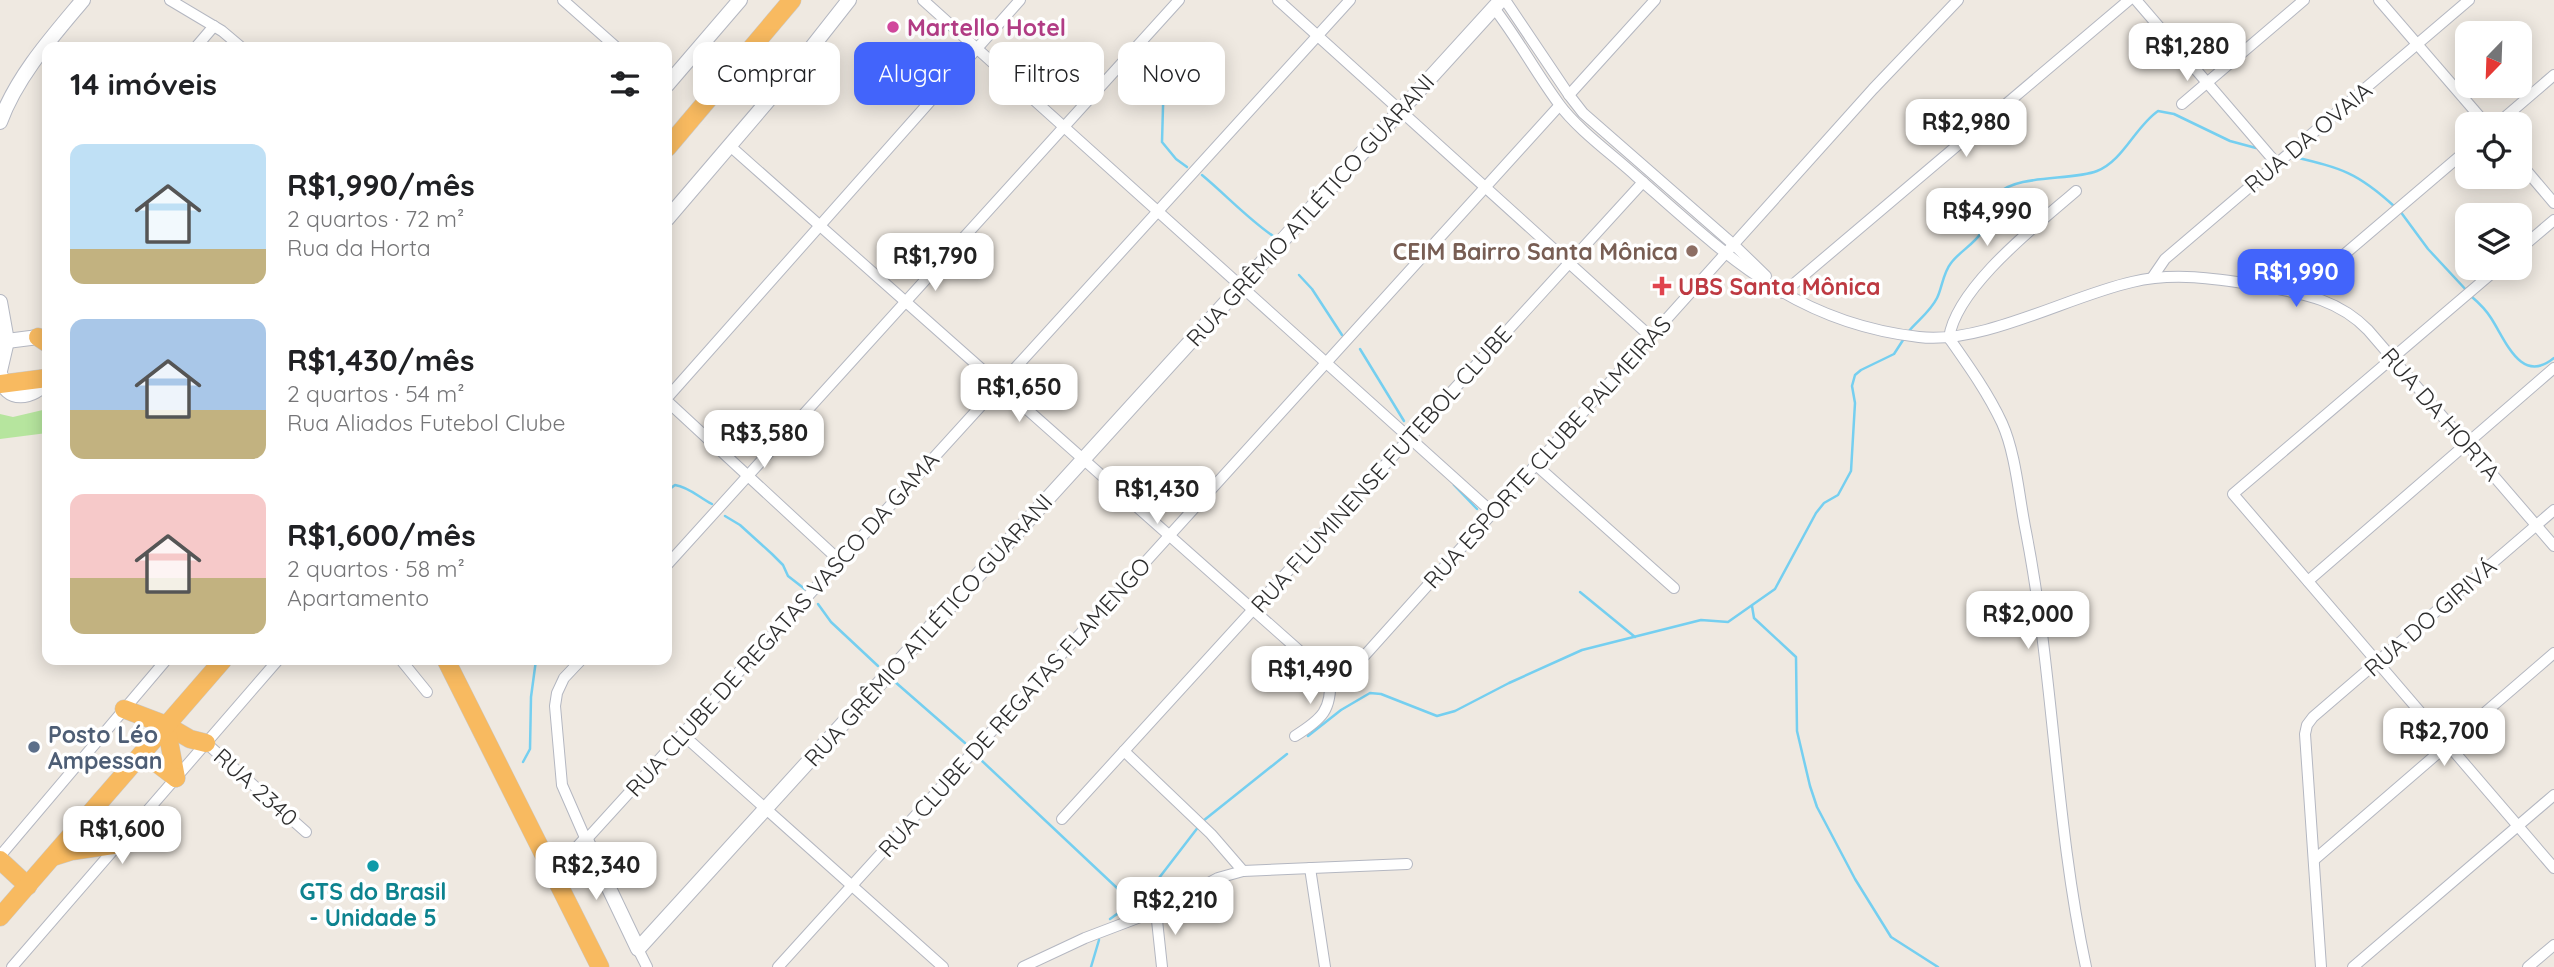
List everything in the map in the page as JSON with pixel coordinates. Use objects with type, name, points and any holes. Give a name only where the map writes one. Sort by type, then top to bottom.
[{"type":"highway","points":[[672,142],[792,0]]},
{"type":"highway","points":[[2,383],[42,379]]},
{"type":"highway","points":[[0,917],[219,665]]},
{"type":"highway","points":[[449,665],[600,967]]},
{"type":"highway","points":[[124,709],[166,725],[190,739],[206,743]]},
{"type":"highway","points":[[166,725],[176,778]]},
{"type":"highway","points":[[140,756],[159,765],[176,778]]},
{"type":"highway","points":[[93,811],[103,827],[120,844]]},
{"type":"highway","points":[[53,857],[72,851],[120,844]]},
{"type":"highway","points":[[0,858],[28,886]]},
{"type":"street","points":[[49,42],[83,0]]},
{"type":"street","points":[[170,0],[214,26],[235,42]]},
{"type":"street","points":[[563,0],[610,42]]},
{"type":"street","points":[[672,79],[740,0]]},
{"type":"street","points":[[672,213],[849,0]]},
{"type":"street","points":[[923,0],[1493,513]]},
{"type":"street","points":[[672,394],[1020,0]]},
{"type":"street","points":[[672,560],[1179,0]]},
{"type":"street","points":[[1278,0],[1650,337]]},
{"type":"street","name":"RUA CLUBE DE REGATAS VASCO DA GAMA","points":[[554,875],[1350,0]]},
{"type":"street","points":[[1569,95],[1655,0]]},
{"type":"street","name":"RUA ESPORTE CLUBE PALMEIRAS","points":[[1330,678],[1343,677],[1349,673],[1873,89],[1958,0]]},
{"type":"street","points":[[1783,293],[2129,0]]},
{"type":"street","points":[[2136,0],[2275,160]]},
{"type":"street","points":[[2182,104],[2304,0]]},
{"type":"street","points":[[2379,0],[2476,112]]},
{"type":"street","name":"RUA DA OVAIA","points":[[2152,278],[2165,259],[2275,160],[2291,151],[2469,0]]},
{"type":"street","points":[[1497,2],[1583,113],[1734,244],[1783,293]]},
{"type":"street","points":[[1497,2],[1559,106],[1726,254],[1783,293]]},
{"type":"street","name":"RUA GRÊMIO ATLÉTICO GUARANI","points":[[638,949],[1401,111],[1497,2]]},
{"type":"street","points":[[200,42],[214,26]]},
{"type":"street","points":[[0,122],[21,81],[42,51]]},
{"type":"street","points":[[2511,112],[2554,75]]},
{"type":"street","name":"RUA CLUBE DE REGATAS FLAMENGO","points":[[778,967],[1559,106]]},
{"type":"street","points":[[730,146],[1330,678],[1331,693],[1326,710],[1320,718],[1295,736]]},
{"type":"street","points":[[2299,293],[2455,160]]},
{"type":"street","points":[[2532,177],[2554,202]]},
{"type":"street","name":"RUA FLUMINENSE FUTEBOL CLUBE","points":[[1062,818],[1643,182]]},
{"type":"street","points":[[2076,191],[1990,268],[1955,316],[1949,338],[1990,400],[2003,425],[2009,447],[2040,611],[2068,869],[2086,967]]},
{"type":"street","points":[[2532,239],[2554,220]]},
{"type":"street","name":"RUA DA HORTA","points":[[1783,293],[1824,314],[1901,335],[1949,338],[2012,321],[2112,287],[2152,278],[2200,277],[2320,298],[2348,312],[2368,330],[2554,546]]},
{"type":"street","points":[[2484,280],[2233,494],[2554,868]]},
{"type":"street","points":[[0,302],[4,341],[2,383]]},
{"type":"street","points":[[4,341],[42,339]]},
{"type":"street","points":[[2308,581],[2554,368]]},
{"type":"street","points":[[672,405],[840,561]]},
{"type":"street","points":[[1536,465],[1674,588]]},
{"type":"street","name":"RUA DO GIRIVÁ","points":[[2314,860],[2305,734],[2307,725],[2554,510]]},
{"type":"street","points":[[2321,967],[2314,860],[2554,653]]},
{"type":"street","points":[[0,858],[162,665]]},
{"type":"street","points":[[12,967],[274,665]]},
{"type":"street","points":[[405,665],[427,692]]},
{"type":"street","points":[[576,665],[564,678],[555,706],[562,785],[647,967]]},
{"type":"street","points":[[682,734],[943,967]]},
{"type":"street","name":"RUA 2340","points":[[206,743],[306,832]]},
{"type":"street","points":[[1124,751],[1211,834],[1243,871]]},
{"type":"street","points":[[2353,967],[2554,795]]},
{"type":"street","points":[[1023,967],[1085,938],[1156,911],[1218,878],[1243,871],[1407,863]]},
{"type":"street","points":[[1310,867],[1325,967]]},
{"type":"street","points":[[1156,911],[1162,967]]},
{"type":"street","points":[[2528,967],[2554,945]]},
{"type":"green space","points":[[42,410],[42,434],[0,439],[0,414],[13,417]]},
{"type":"waterway","points":[[1163,105],[1162,142],[1176,159],[1187,167]]},
{"type":"waterway","points":[[1909,331],[1934,303],[1948,267],[1981,233],[1995,198],[2006,188],[2018,183],[2097,171],[2114,160],[2158,111],[2174,114],[2230,141],[2256,148]]},
{"type":"waterway","points":[[2290,156],[2347,172],[2395,207]]},
{"type":"waterway","points":[[1202,175],[1273,236]]},
{"type":"waterway","points":[[2400,211],[2428,249],[2468,292]]},
{"type":"waterway","points":[[1299,275],[1312,289],[1342,335]]},
{"type":"waterway","points":[[2472,297],[2487,312],[2516,357],[2524,363],[2542,365],[2554,358]]},
{"type":"waterway","points":[[1308,736],[1341,710],[1370,693],[1381,694],[1437,716],[1455,711],[1582,650],[1701,620],[1728,622],[1775,589],[1816,513],[1824,503],[1838,495],[1851,471],[1855,403],[1852,386],[1855,375],[1894,354],[1905,337]]},
{"type":"waterway","points":[[1360,349],[1404,421]]},
{"type":"waterway","points":[[672,487],[675,485],[690,490],[712,504]]},
{"type":"waterway","points":[[1454,485],[1477,509]]},
{"type":"waterway","points":[[725,516],[740,525],[772,554],[783,565],[788,576],[806,590]]},
{"type":"waterway","points":[[1580,592],[1635,637]]},
{"type":"waterway","points":[[818,604],[831,622],[878,666]]},
{"type":"waterway","points":[[1752,606],[1754,618],[1796,657],[1797,731],[1817,807],[1855,879],[1891,937],[1938,967]]},
{"type":"waterway","points":[[523,762],[530,749],[531,697],[535,665]]},
{"type":"waterway","points":[[894,681],[965,743]]},
{"type":"waterway","points":[[1203,821],[1287,754]]},
{"type":"waterway","points":[[981,760],[1133,903]]},
{"type":"waterway","points":[[1110,919],[1149,891],[1199,826]]},
{"type":"waterway","points":[[1091,967],[1099,940]]},
{"type":"place","name":"Martello Hotel","points":[[893,27]]},
{"type":"place","name":"CEIM Bairro Santa Mônica","points":[[1692,251]]},
{"type":"place","name":"UBS Santa Mônica","points":[[1662,286]]},
{"type":"place","name":"Posto Léo Ampessan","points":[[34,747]]},
{"type":"place","name":"GTS do Brasil - Unidade 5","points":[[373,866]]}]
